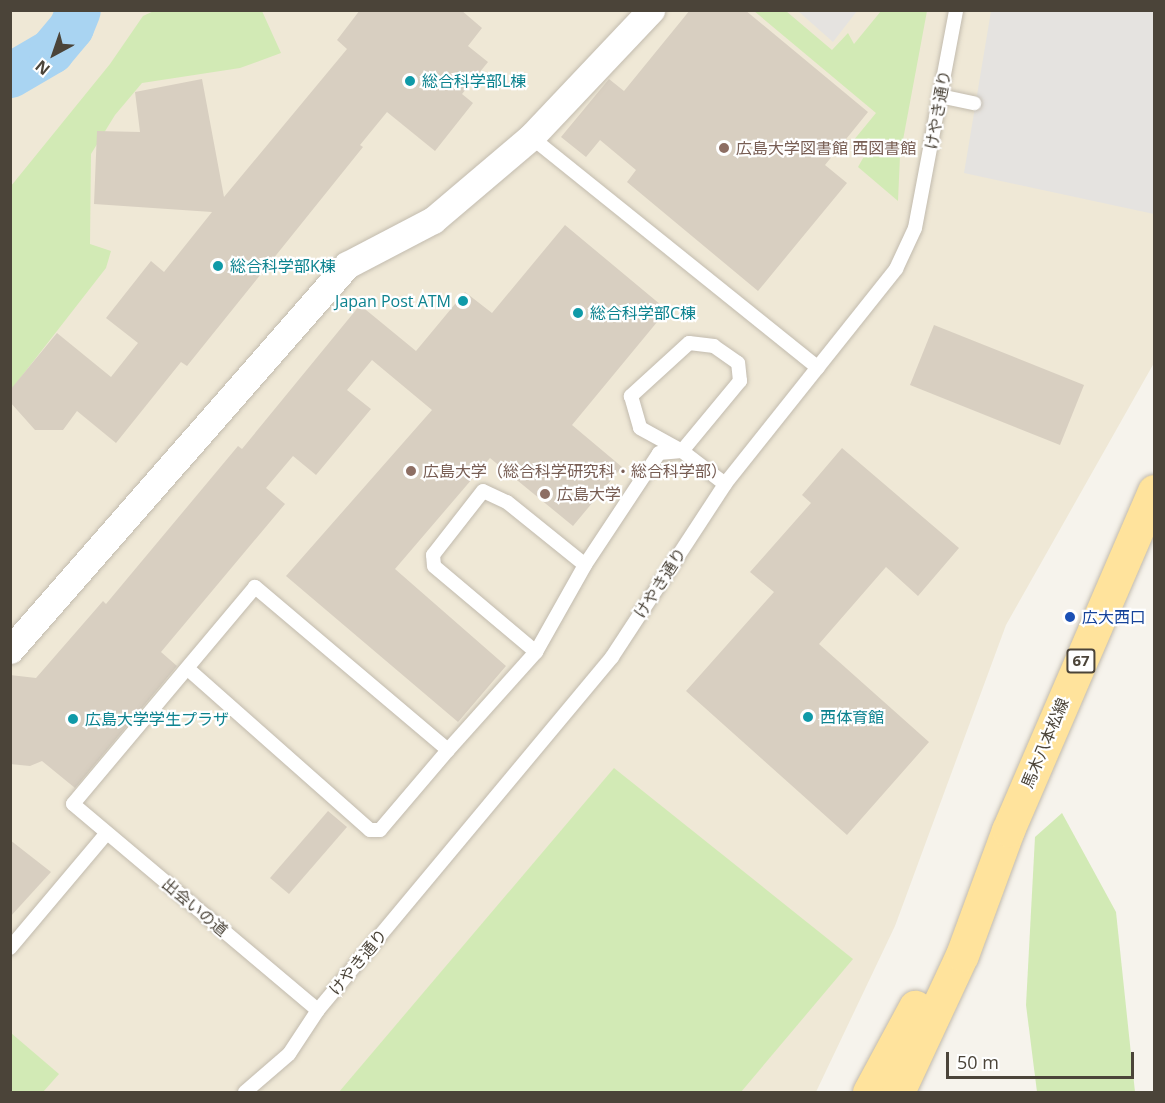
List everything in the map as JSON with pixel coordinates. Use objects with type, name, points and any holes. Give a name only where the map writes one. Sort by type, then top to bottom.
[{"type":"main road","name":"馬木八本松線","points":[[898,1092],[962,955],[1008,830],[1155,491]]},
{"type":"main road","name":"馬木八本松線","points":[[869,1092],[1008,830]]},
{"type":"street","points":[[10,650],[347,265],[433,220],[531,137],[651,10]]},
{"type":"lane","name":"けやき通り","points":[[245,1092],[289,1054],[318,1010],[612,657],[725,484],[896,269],[915,228],[956,10]]},
{"type":"lane","points":[[940,96],[974,103]]},
{"type":"lane","points":[[531,137],[818,368]]},
{"type":"lane","points":[[448,750],[255,587],[188,669],[370,831],[380,830],[536,652],[585,564],[659,453],[682,451],[740,381],[738,363],[714,346],[689,343],[631,396],[640,429],[682,451],[725,484]]},
{"type":"lane","points":[[536,652],[434,566],[433,555],[483,492],[507,502],[585,564]]},
{"type":"lane","name":"出会いの道","points":[[188,669],[73,804],[318,1010]]},
{"type":"lane","points":[[10,948],[108,833]]},
{"type":"shaded area","name":"広島大学","points":[[10,11],[1154,11],[1154,363],[1006,625],[895,926],[816,1092],[11,1092]]},
{"type":"shaded area","points":[[798,11],[857,11],[833,42]]},
{"type":"shaded area","points":[[991,11],[1154,11],[1154,214],[964,173]]},
{"type":"green space","points":[[156,10],[262,11],[281,53],[240,68],[142,83],[115,115],[91,154],[90,244],[111,251],[106,268],[11,390],[11,186],[110,64],[143,16]]},
{"type":"green space","points":[[754,11],[786,11],[832,50],[848,33],[854,44],[881,11],[927,11],[900,156],[898,201],[858,167],[867,151],[853,141],[876,113]]},
{"type":"green space","points":[[614,768],[853,959],[741,1092],[339,1092]]},
{"type":"green space","points":[[1062,813],[1116,912],[1135,1092],[1037,1092],[1026,1005],[1035,837]]},
{"type":"green space","points":[[11,1033],[59,1074],[43,1092],[11,1092]]},
{"type":"building","points":[[360,10],[461,10],[482,28],[468,46],[488,62],[462,94],[473,103],[435,151],[387,112],[360,145],[363,147],[187,366],[181,362],[116,443],[77,411],[63,430],[35,430],[10,402],[10,390],[57,333],[111,377],[138,343],[106,318],[151,261],[164,272],[212,212],[94,204],[97,131],[140,132],[135,92],[202,79],[224,197],[347,49],[337,40]]},
{"type":"building","name":"広島大学図書館 西図書館","points":[[690,10],[745,10],[868,112],[825,165],[847,183],[758,291],[627,182],[636,170],[600,140],[586,157],[561,137],[609,79],[624,91]]},
{"type":"building","points":[[565,225],[667,310],[572,425],[622,467],[573,526],[490,458],[395,569],[506,666],[458,722],[286,576],[432,410],[372,360],[347,390],[371,409],[316,475],[293,456],[266,488],[285,504],[161,652],[177,666],[75,788],[42,761],[30,766],[10,764],[10,675],[36,678],[103,601],[106,604],[238,446],[242,449],[360,305],[416,351],[465,292],[492,313]]},
{"type":"building","points":[[934,325],[1084,385],[1060,445],[910,385]]},
{"type":"building","points":[[842,448],[959,548],[918,596],[886,567],[819,644],[929,742],[847,835],[686,691],[774,592],[750,572],[811,503],[802,495]]},
{"type":"building","points":[[328,811],[347,827],[289,894],[270,878]]},
{"type":"building","points":[[10,840],[51,872],[10,917]]},
{"type":"waterway","points":[[10,75],[51,51],[71,27],[78,10]]},
{"type":"place","name":"総合科学部L棟","points":[[410,81]]},
{"type":"place","name":"広島大学図書館 西図書館","points":[[724,148]]},
{"type":"place","name":"総合科学部K棟","points":[[218,266]]},
{"type":"place","name":"Japan Post ATM","points":[[463,301]]},
{"type":"place","name":"総合科学部C棟","points":[[578,313]]},
{"type":"place","name":"広島大学（総合科学研究科・総合科学部）","points":[[411,471]]},
{"type":"place","name":"広島大学","points":[[545,494]]},
{"type":"place","name":"広大西口","points":[[1070,617]]},
{"type":"place","name":"西体育館","points":[[808,717]]},
{"type":"place","name":"広島大学学生プラザ","points":[[73,719]]}]
